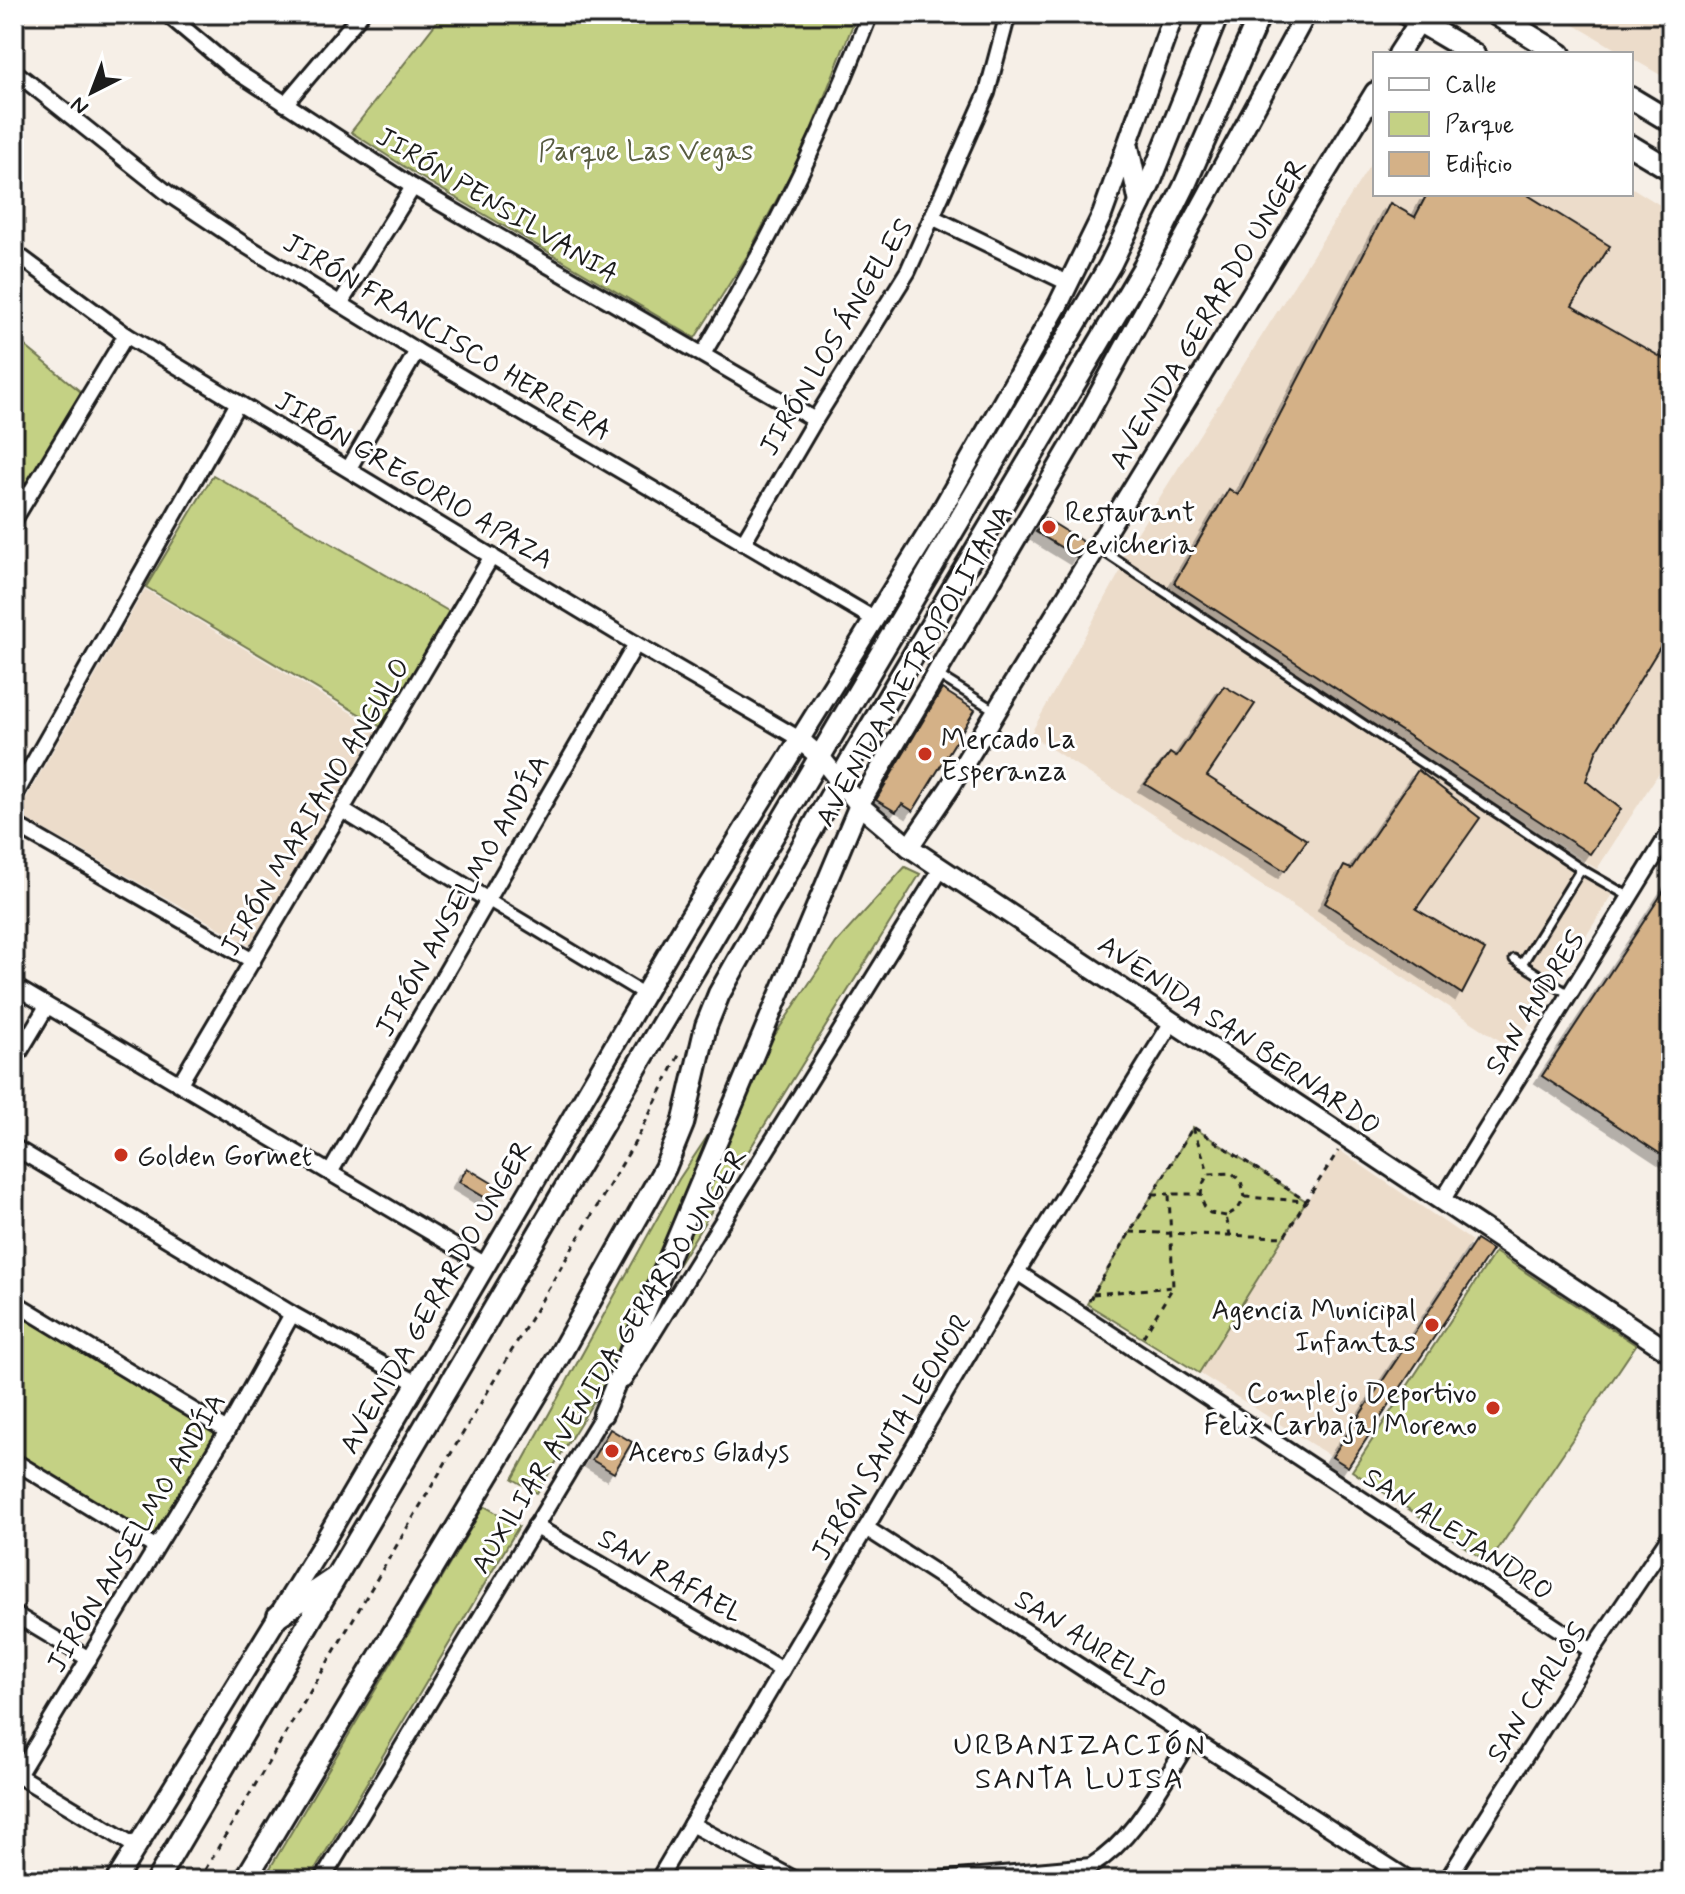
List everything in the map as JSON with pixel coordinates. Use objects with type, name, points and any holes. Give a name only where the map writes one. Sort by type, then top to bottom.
[{"type":"main road","name":"AVENIDA METROPOLITANA","points":[[821,758],[1095,291],[1140,203],[1218,14]]},
{"type":"main road","name":"AVENIDA METROPOLITANA","points":[[839,783],[1144,267],[1184,187],[1260,14]]},
{"type":"main road","points":[[1495,14],[1557,52]]},
{"type":"main road","points":[[1416,16],[1471,52]]},
{"type":"main road","points":[[1633,99],[1671,122]]},
{"type":"main road","points":[[1128,147],[1140,203]]},
{"type":"main road","points":[[1633,147],[1671,170]]},
{"type":"main road","name":"AVENIDA GERARDO UNGER","points":[[157,1880],[821,758]]},
{"type":"main road","points":[[245,1880],[549,1374],[665,1168],[683,1124],[702,1039],[719,994],[839,783]]},
{"type":"main road","points":[[278,1616],[337,1577]]},
{"type":"street","points":[[285,104],[361,14]]},
{"type":"street","points":[[703,354],[756,266],[812,156],[870,14]]},
{"type":"street","name":"JIRÓN LOS ÁNGELES","points":[[743,543],[815,420],[886,308],[934,218],[987,93],[1008,14]]},
{"type":"street","name":"AVENIDA METROPOLITANA","points":[[798,738],[937,518],[1068,283],[1102,215],[1174,14]]},
{"type":"street","name":"AVENIDA METROPOLITANA","points":[[603,1414],[859,805],[1074,440],[1306,14]]},
{"type":"street","points":[[1399,52],[1416,16]]},
{"type":"street","name":"JIRÓN PENSILVANIA","points":[[177,17],[231,68],[413,187],[815,420]]},
{"type":"street","name":"JIRÓN FRANCISCO HERRERA","points":[[14,71],[170,195],[417,351],[874,619]]},
{"type":"street","name":"AVENIDA GERARDO UNGER","points":[[909,847],[996,711],[1373,95]]},
{"type":"street","points":[[341,302],[413,187]]},
{"type":"street","points":[[934,218],[1068,283]]},
{"type":"street","name":"JIRÓN GREGORIO APAZA","points":[[14,252],[126,335],[636,644],[798,738]]},
{"type":"street","points":[[14,520],[126,335]]},
{"type":"street","points":[[349,468],[417,351]]},
{"type":"street","points":[[14,797],[238,403]]},
{"type":"street","name":"JIRÓN MARIANO ANGULO","points":[[180,1083],[492,556]]},
{"type":"street","name":"JIRÓN ANSELMO ANDÍA","points":[[331,1171],[636,644]]},
{"type":"street","name":"AVENIDA SAN BERNARDO","points":[[798,738],[821,758],[859,805],[909,847],[1671,1353]]},
{"type":"street","name":"AVENIDA GERARDO UNGER","points":[[116,1880],[278,1616],[798,738]]},
{"type":"street","points":[[342,810],[644,994]]},
{"type":"street","points":[[14,824],[253,961]]},
{"type":"street","name":"SAN ANDRES","points":[[1442,1201],[1671,830]]},
{"type":"street","name":"AUXILIAR AVENIDA GERARDO UNGER","points":[[322,1880],[603,1414],[941,869]]},
{"type":"street","points":[[14,986],[486,1265]]},
{"type":"street","points":[[14,1061],[47,1006]]},
{"type":"street","name":"JIRÓN SANTA LEONOR","points":[[658,1880],[1017,1272],[1172,1022]]},
{"type":"street","points":[[14,1147],[292,1314],[416,1383]]},
{"type":"street","name":"SAN ALEJANDRO","points":[[1017,1272],[1592,1651]]},
{"type":"street","points":[[14,1302],[227,1431]]},
{"type":"street","name":"JIRÓN ANSELMO ANDÍA","points":[[16,1774],[227,1431],[292,1314]]},
{"type":"street","points":[[14,1461],[155,1547]]},
{"type":"street","name":"SAN RAFAEL","points":[[535,1526],[782,1670]]},
{"type":"street","name":"SAN AURELIO","points":[[866,1528],[1410,1880]]},
{"type":"street","name":"SAN CARLOS","points":[[1447,1880],[1592,1651],[1671,1534]]},
{"type":"street","points":[[14,1614],[89,1659]]},
{"type":"street","points":[[935,1880],[1091,1866],[1112,1853],[1128,1835],[1191,1738]]},
{"type":"street","points":[[16,1774],[135,1846]]},
{"type":"street","points":[[691,1824],[796,1880]]},
{"type":"lane","points":[[1096,547],[1581,869],[1630,897]]},
{"type":"lane","points":[[938,675],[996,711]]},
{"type":"lane","points":[[1522,964],[1581,869]]},
{"type":"lane","points":[[1514,959],[1570,995]]},
{"type":"path","points":[[1193,1127],[1306,1201]]},
{"type":"path","points":[[1193,1127],[1209,1174],[1201,1194],[1210,1213],[1226,1216],[1238,1209],[1245,1197],[1241,1181],[1232,1173],[1209,1174]]},
{"type":"path","points":[[1081,1315],[1193,1127]]},
{"type":"path","points":[[1130,1232],[1284,1237],[1346,1138]]},
{"type":"path","points":[[1153,1194],[1201,1194]]},
{"type":"path","points":[[1134,1350],[1173,1287],[1169,1194]]},
{"type":"path","points":[[1245,1197],[1306,1201]]},
{"type":"path","points":[[1226,1216],[1230,1235]]},
{"type":"path","points":[[1092,1294],[1173,1287]]},
{"type":"shaded area","points":[[1556,14],[1671,14],[1671,81],[1633,59],[1633,52],[1621,52]]},
{"type":"shaded area","points":[[1373,160],[1373,196],[1633,196],[1633,188],[1671,212],[1671,754],[1597,869],[1487,798],[1619,885],[1513,1049],[1030,735],[1126,561],[1122,557]]},
{"type":"shaded area","points":[[145,589],[378,729],[250,945],[17,814]]},
{"type":"shaded area","points":[[1339,1150],[1472,1241],[1332,1457],[1199,1373]]},
{"type":"green space","name":"Parque Las Vegas","points":[[443,14],[857,14],[804,148],[747,256],[695,338],[417,175],[351,132]]},
{"type":"green space","points":[[14,337],[81,392],[14,504]]},
{"type":"green space","points":[[213,475],[450,612],[381,727],[146,587]]},
{"type":"green space","points":[[905,867],[920,874],[537,1493],[513,1479],[679,1179],[836,943]]},
{"type":"green space","points":[[1193,1127],[1306,1201],[1199,1373],[1087,1304]]},
{"type":"green space","name":"Complejo Deportivo Felix Carbajal Moreno","points":[[1495,1252],[1636,1345],[1489,1563],[1352,1471]]},
{"type":"green space","points":[[14,1312],[217,1435],[154,1540],[14,1454]]},
{"type":"green space","points":[[484,1506],[519,1526],[309,1880],[263,1880]]},
{"type":"building","points":[[1426,196],[1529,196],[1610,246],[1572,306],[1671,363],[1671,629],[1596,752],[1586,781],[1621,809],[1590,854],[1174,583],[1229,489],[1238,495],[1390,203],[1415,217]]},
{"type":"building","points":[[1045,518],[1085,543],[1077,557],[1036,532]]},
{"type":"building","points":[[1224,686],[1255,704],[1207,776],[1307,840],[1285,871],[1145,784],[1170,753],[1176,757]]},
{"type":"building","name":"Mercado La Esperanza","points":[[942,689],[975,710],[913,811],[902,804],[896,812],[876,800]]},
{"type":"building","points":[[1418,770],[1480,818],[1416,909],[1485,950],[1462,994],[1325,903],[1344,866],[1351,869]]},
{"type":"building","points":[[1671,880],[1671,1161],[1542,1076]]},
{"type":"building","points":[[467,1168],[502,1189],[494,1203],[459,1182]]},
{"type":"building","name":"Agencia Municipal Infantas","points":[[1476,1240],[1492,1250],[1348,1467],[1332,1457]]},
{"type":"building","name":"Aceros Gladys","points":[[610,1429],[632,1442],[614,1473],[592,1460]]},
{"type":"place","name":"Restaurant Cevicheria","points":[[1049,527]]},
{"type":"place","name":"Mercado La Esperanza","points":[[925,754]]},
{"type":"place","name":"Golden Gormet","points":[[121,1155]]},
{"type":"place","name":"Agencia Municipal Infantas","points":[[1432,1325]]},
{"type":"place","name":"Complejo Deportivo Felix Carbajal Moreno","points":[[1493,1408]]},
{"type":"place","name":"Aceros Gladys","points":[[612,1451]]},
{"type":"district","name":"URBANIZACIÓN SANTA LUISA","points":[[1080,1761]]}]
